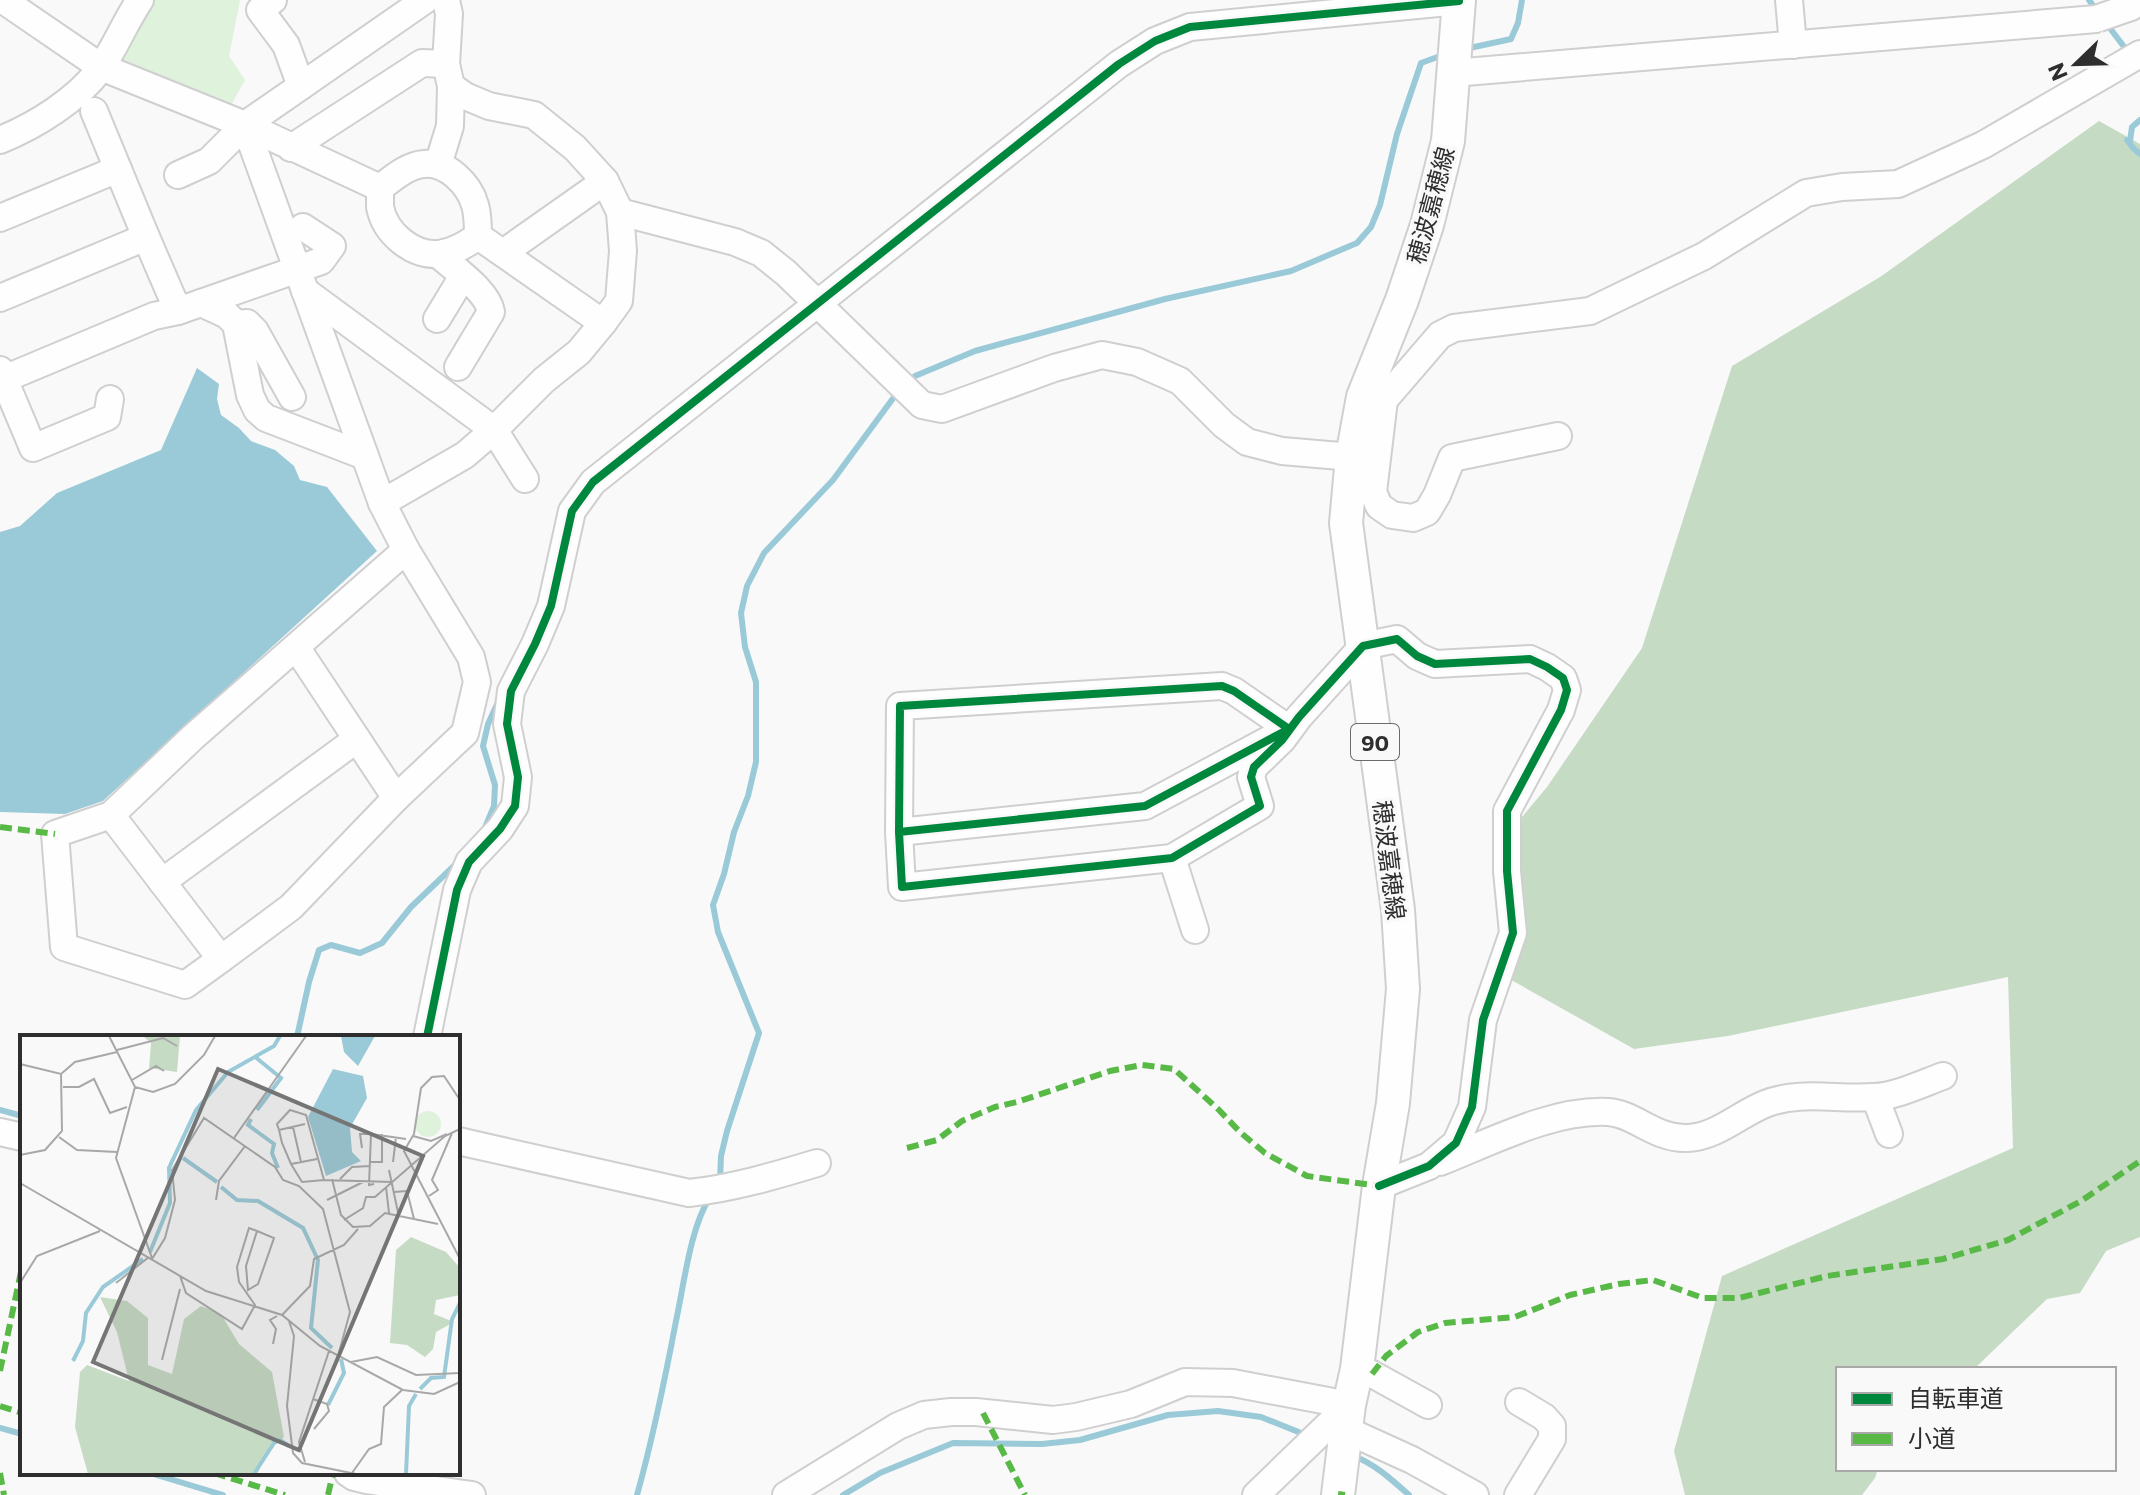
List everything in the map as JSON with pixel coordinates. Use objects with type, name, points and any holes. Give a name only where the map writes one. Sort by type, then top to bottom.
[{"type":"main road","name":"穂波嘉穂線","points":[[1338,1495],[1393,1103],[1403,989],[1398,910],[1346,523],[1352,457],[1427,225],[1448,141],[1459,0]]},
{"type":"street","points":[[3,0],[101,67],[245,125],[380,188]]},
{"type":"street","points":[[0,140],[19,132],[81,92],[101,67],[140,0]]},
{"type":"street","points":[[273,0],[260,10],[286,45],[301,86]]},
{"type":"street","points":[[178,175],[209,161],[245,125],[425,0]]},
{"type":"street","points":[[438,165],[450,126],[449,14],[446,0]]},
{"type":"street","points":[[427,1035],[457,890],[469,862],[500,829],[515,806],[518,777],[507,724],[511,691],[551,606],[572,511],[593,482],[1119,64],[1155,41],[1190,27],[1459,0]]},
{"type":"street","points":[[1789,0],[1793,45]]},
{"type":"street","points":[[1453,73],[2096,19],[2140,1]]},
{"type":"street","points":[[1558,436],[1452,458],[1427,512],[1413,518],[1392,515],[1379,506],[1373,492],[1373,398],[1440,335],[1454,328],[1590,311],[1704,256],[1806,193],[1842,187],[1898,184],[1983,145],[2140,54]]},
{"type":"street","points":[[291,148],[422,63],[449,75],[465,96],[489,106],[534,115],[575,148],[605,181],[620,212],[623,251],[619,301],[603,323],[579,352],[544,380],[465,455],[382,503]]},
{"type":"street","points":[[94,111],[146,237],[189,307],[227,315],[236,324],[250,395],[257,410],[266,418],[365,456]]},
{"type":"street","points":[[245,125],[382,503],[406,550],[471,657],[477,682],[465,733],[396,798],[291,907],[185,985],[64,947],[55,834],[111,815],[193,737],[406,550]]},
{"type":"street","points":[[380,188],[410,168],[424,164],[438,165],[454,173],[474,201],[478,236],[603,323]]},
{"type":"street","points":[[0,218],[118,169]]},
{"type":"street","points":[[503,253],[605,181]]},
{"type":"street","points":[[380,188],[380,209],[390,229],[404,244],[438,254],[453,251],[478,236]]},
{"type":"street","points":[[620,212],[735,242],[761,253],[786,273],[922,405],[942,409],[1054,368],[1102,355],[1137,362],[1180,381],[1224,425],[1247,442],[1282,451],[1352,457]]},
{"type":"street","points":[[110,399],[107,417],[33,448],[2,375],[154,316],[301,280],[332,246],[303,227]]},
{"type":"street","points":[[0,298],[146,237]]},
{"type":"street","points":[[438,254],[490,304],[491,312],[458,367]]},
{"type":"street","points":[[437,319],[463,276]]},
{"type":"street","points":[[301,280],[494,430],[525,479]]},
{"type":"street","points":[[236,324],[247,323],[255,331],[292,397]]},
{"type":"street","points":[[1289,729],[1222,686],[900,706],[902,887],[1172,858],[1260,806],[1251,777],[1254,767],[1282,740],[1363,646],[1397,639],[1417,656],[1435,664],[1530,659],[1547,667],[1563,678],[1567,690],[1561,710],[1507,811],[1507,871],[1513,933],[1483,1020],[1472,1107],[1456,1143],[1429,1166]]},
{"type":"street","points":[[296,647],[396,798]]},
{"type":"street","points":[[899,832],[1145,806],[1289,729]]},
{"type":"street","points":[[162,882],[357,739]]},
{"type":"street","points":[[111,815],[221,959]]},
{"type":"street","points":[[1172,858],[1195,930]]},
{"type":"street","points":[[1379,1186],[1536,1125],[1575,1114],[1611,1112],[1659,1134],[1688,1139],[1709,1133],[1766,1104],[1791,1097],[1875,1097],[1911,1089],[1943,1076]]},
{"type":"street","points":[[1875,1097],[1889,1134]]},
{"type":"street","points":[[0,1132],[20,1137]]},
{"type":"street","points":[[460,1141],[689,1193],[720,1190],[817,1163]]},
{"type":"street","points":[[1357,1369],[1428,1405]]},
{"type":"street","points":[[786,1495],[898,1426],[924,1415],[976,1412],[1053,1420],[1131,1404],[1185,1382],[1233,1383],[1348,1418],[1412,1460],[1475,1495]]},
{"type":"street","points":[[1518,1495],[1552,1439],[1552,1426],[1544,1417],[1519,1402]]},
{"type":"street","points":[[1256,1495],[1348,1418]]},
{"type":"street","points":[[351,1475],[366,1480],[472,1495]]},
{"type":"green space","points":[[148,0],[240,0],[229,56],[245,80],[230,107],[114,63]]},
{"type":"green space","points":[[2099,121],[2140,144],[2140,1237],[2106,1251],[2080,1293],[2047,1299],[1976,1367],[1836,1367],[1836,1471],[1877,1471],[1862,1495],[1685,1495],[1674,1451],[1722,1276],[2013,1148],[2008,977],[1728,1036],[1634,1049],[1506,977],[1507,835],[1547,787],[1642,648],[1732,366],[1880,277]]},
{"type":"water","points":[[197,368],[219,384],[217,399],[221,415],[251,441],[275,450],[294,466],[300,480],[327,487],[377,551],[103,801],[65,814],[0,812],[0,532],[20,526],[57,493],[161,450]]},
{"type":"waterway","points":[[1465,49],[1511,39],[1522,0]]},
{"type":"waterway","points":[[2089,0],[2097,11]]},
{"type":"waterway","points":[[2106,23],[2128,52]]},
{"type":"waterway","points":[[908,383],[915,376],[975,351],[1165,299],[1291,271],[1357,243],[1371,227],[1380,205],[1397,134],[1421,63],[1443,55]]},
{"type":"waterway","points":[[2140,120],[2132,127],[2130,141],[2127,140],[2140,154]]},
{"type":"waterway","points":[[720,1181],[721,1156],[727,1131],[759,1033],[718,932],[713,905],[756,762],[756,682],[745,647],[741,613],[747,586],[764,553],[833,480],[897,393]]},
{"type":"waterway","points":[[484,830],[494,806],[495,785],[483,746],[488,724],[499,700]]},
{"type":"waterway","points":[[297,1035],[319,950],[331,945],[360,953],[382,943],[411,907],[457,863]]},
{"type":"waterway","points":[[0,1110],[20,1115]]},
{"type":"waterway","points":[[637,1495],[693,1240],[710,1197]]},
{"type":"waterway","points":[[843,1495],[880,1473],[953,1443],[1042,1444],[1080,1440],[1168,1415],[1218,1411],[1261,1417],[1306,1435]]},
{"type":"waterway","points":[[0,1428],[20,1433]]},
{"type":"waterway","points":[[1354,1456],[1376,1468],[1409,1495]]},
{"type":"waterway","points":[[157,1475],[223,1495]]},
{"type":"marked path","points":[[0,827],[55,834]]},
{"type":"marked path","points":[[907,1148],[937,1140],[962,1121],[995,1107],[1110,1071],[1142,1065],[1174,1069],[1265,1153],[1307,1176],[1379,1186]]},
{"type":"marked path","points":[[1372,1374],[1386,1356],[1418,1332],[1445,1323],[1515,1317],[1570,1295],[1619,1284],[1653,1280],[1703,1298],[1739,1298],[1827,1276],[1943,1259],[2008,1240],[2081,1201],[2140,1161]]},
{"type":"marked path","points":[[0,1371],[20,1276]]},
{"type":"marked path","points":[[0,1406],[20,1412]]},
{"type":"marked path","points":[[983,1413],[1025,1495]]},
{"type":"marked path","points":[[0,1473],[4,1495]]},
{"type":"marked path","points":[[220,1475],[285,1495]]},
{"type":"marked path","points":[[328,1495],[333,1475]]},
{"type":"marked path","points":[[1338,1494],[1345,1495]]},
{"type":"cycle path","points":[[427,1035],[457,890],[469,862],[500,829],[515,806],[518,777],[507,724],[511,691],[551,606],[572,511],[593,482],[1119,64],[1155,41],[1190,27],[1459,1]]},
{"type":"cycle path","points":[[899,832],[1145,806],[1289,729],[1222,686],[900,706],[899,832],[902,887],[1172,858],[1260,806],[1251,777],[1254,767],[1282,740],[1363,646],[1397,639],[1417,656],[1435,664],[1530,659],[1563,678],[1567,690],[1561,710],[1507,811],[1507,871],[1513,933],[1483,1020],[1472,1107],[1456,1143],[1429,1166],[1379,1186]]}]
